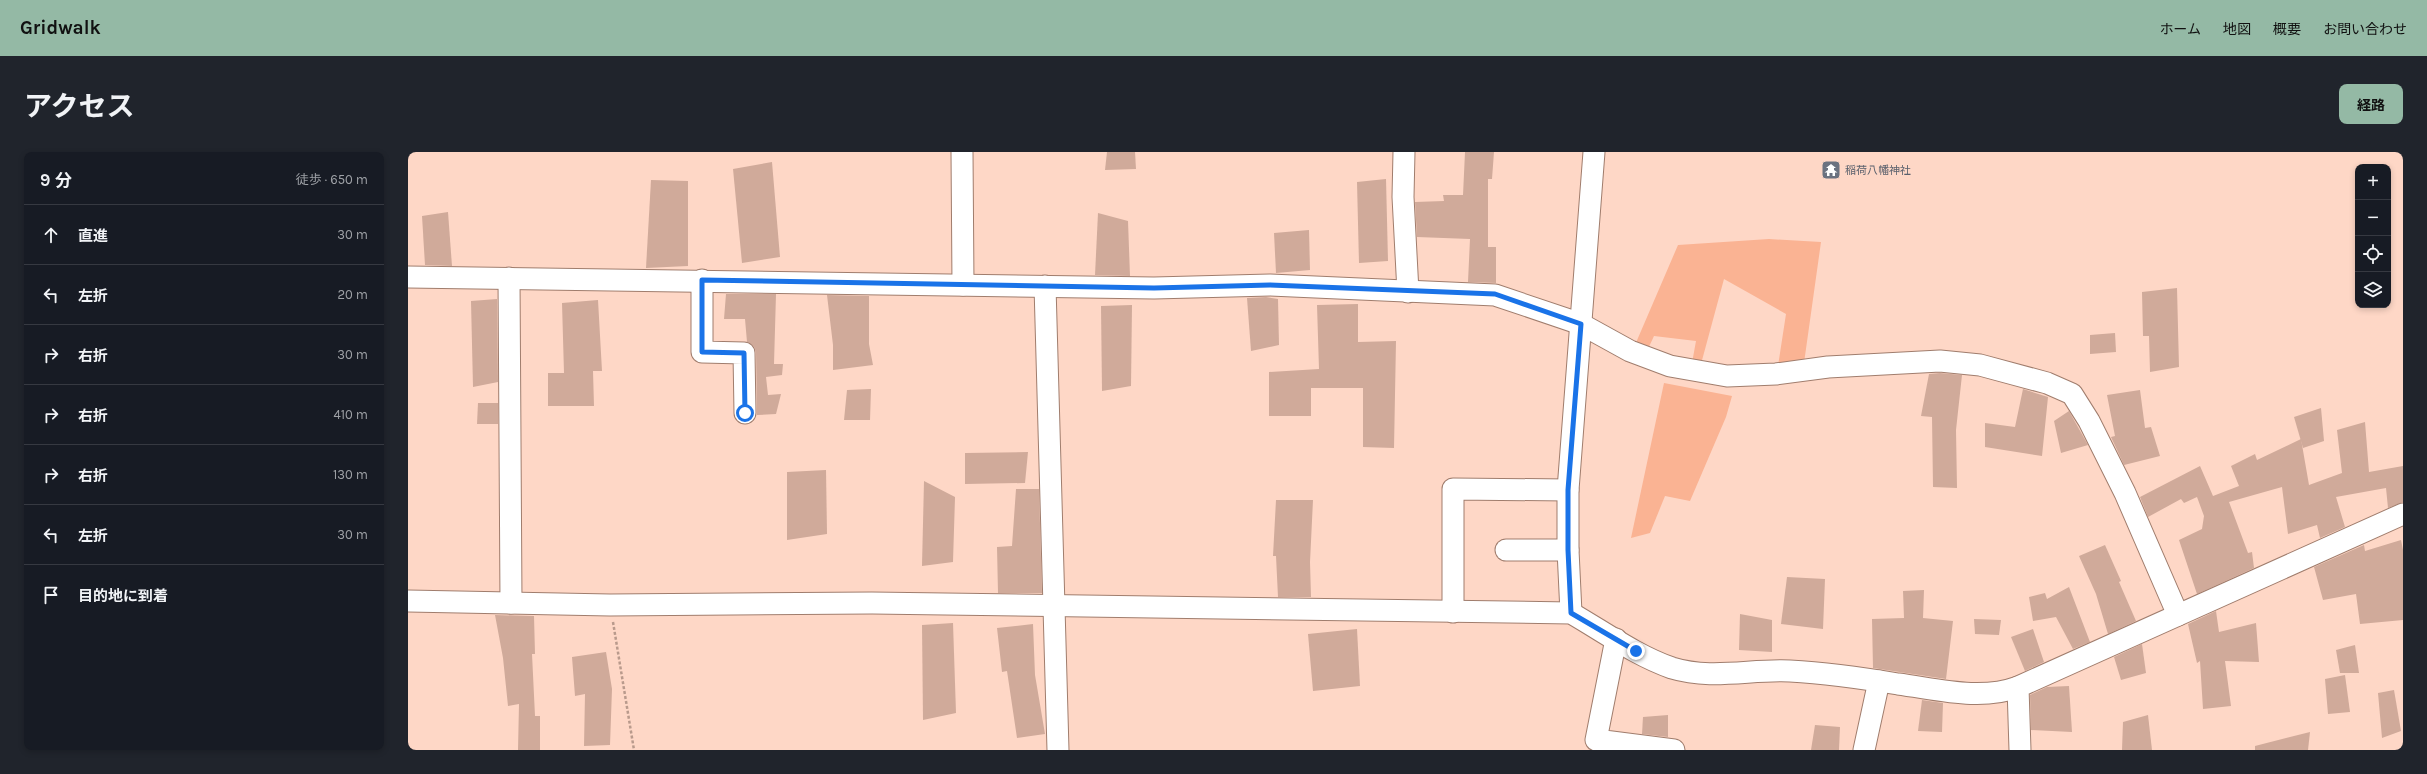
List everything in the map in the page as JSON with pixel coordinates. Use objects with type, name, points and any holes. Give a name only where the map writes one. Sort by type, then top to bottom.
[{"type":"street","points":[[962,152],[963,285]]},
{"type":"street","points":[[1404,152],[1403,197],[1408,292]]},
{"type":"street","points":[[1571,613],[1568,550],[1568,490],[1594,152]]},
{"type":"street","points":[[408,277],[702,280],[1154,288],[1270,285],[1408,292],[1495,294],[1581,324],[1630,351],[1670,366],[1727,376],[1776,374],[1828,367],[1940,362],[1980,365],[2047,383],[2072,394],[2089,421],[2125,494],[2178,615]]},
{"type":"street","points":[[509,278],[511,603]]},
{"type":"street","points":[[702,280],[702,352],[744,353],[745,413]]},
{"type":"street","points":[[1045,286],[1058,750]]},
{"type":"street","points":[[1454,612],[1453,489],[1568,490]]},
{"type":"street","points":[[408,601],[610,605],[872,603],[1571,613],[1636,651],[1672,668],[1694,673],[1737,674],[1788,671],[1879,681],[1960,693],[2001,693],[2018,687],[2403,514]]},
{"type":"street","points":[[1506,550],[1568,550]]},
{"type":"street","points":[[1616,639],[1596,740],[1674,750]]},
{"type":"street","points":[[1864,750],[1879,681]]},
{"type":"street","points":[[2018,687],[2020,750]]},
{"type":"path","points":[[610,605],[634,750]]},
{"type":"shaded area","points":[[1769,239],[1821,242],[1804,363],[1778,366],[1786,314],[1724,279],[1701,364],[1692,363],[1696,341],[1654,336],[1647,351],[1635,345],[1678,245]]},
{"type":"shaded area","points":[[1664,383],[1732,396],[1726,417],[1690,501],[1665,496],[1650,533],[1631,538]]},
{"type":"building","points":[[1107,152],[1135,152],[1136,169],[1105,170]]},
{"type":"building","points":[[1465,152],[1494,152],[1492,179],[1488,179],[1488,247],[1496,247],[1496,283],[1468,282],[1470,239],[1417,237],[1415,202],[1444,201],[1443,195],[1463,195]]},
{"type":"building","points":[[772,162],[780,257],[742,263],[733,169]]},
{"type":"building","points":[[1386,179],[1388,261],[1359,263],[1357,182]]},
{"type":"building","points":[[651,180],[688,181],[688,266],[646,268]]},
{"type":"building","points":[[448,212],[452,266],[425,265],[422,216]]},
{"type":"building","points":[[1098,213],[1128,221],[1130,276],[1095,275]]},
{"type":"building","points":[[1309,230],[1310,270],[1276,273],[1274,233]]},
{"type":"building","points":[[2177,288],[2179,367],[2150,372],[2149,336],[2143,336],[2142,292]]},
{"type":"building","points":[[726,294],[776,294],[774,364],[783,364],[782,375],[766,377],[768,395],[781,394],[776,414],[757,415],[756,352],[754,347],[747,342],[745,319],[724,319]]},
{"type":"building","points":[[827,295],[869,296],[869,344],[873,365],[833,370],[833,345]]},
{"type":"building","points":[[1266,297],[1278,299],[1279,345],[1251,351],[1247,298]]},
{"type":"building","points":[[497,299],[498,382],[473,387],[471,301]]},
{"type":"building","points":[[598,300],[602,371],[593,371],[594,406],[548,406],[548,373],[564,373],[562,303]]},
{"type":"building","points":[[1358,304],[1358,342],[1396,341],[1394,448],[1363,447],[1363,388],[1311,388],[1311,416],[1269,416],[1269,372],[1319,369],[1317,305]]},
{"type":"building","points":[[1132,305],[1131,386],[1102,391],[1101,306]]},
{"type":"building","points":[[2115,333],[2116,352],[2090,354],[2090,335]]},
{"type":"building","points":[[1940,373],[1962,375],[1956,430],[1957,488],[1933,487],[1932,417],[1921,416],[1929,374]]},
{"type":"building","points":[[871,389],[870,420],[844,420],[847,390]]},
{"type":"building","points":[[2023,389],[2048,397],[2042,456],[1985,447],[1985,423],[2015,427]]},
{"type":"building","points":[[2140,390],[2145,428],[2151,427],[2160,456],[2124,465],[2111,437],[2115,436],[2107,395]]},
{"type":"building","points":[[478,403],[498,403],[498,424],[477,424]]},
{"type":"building","points":[[2321,408],[2324,441],[2303,448],[2294,417]]},
{"type":"building","points":[[2069,411],[2088,445],[2061,453],[2054,421]]},
{"type":"building","points":[[2365,422],[2369,472],[2403,466],[2403,502],[2388,508],[2386,488],[2336,497],[2345,527],[2320,538],[2317,525],[2288,534],[2282,487],[2229,502],[2248,553],[2252,552],[2254,568],[2197,594],[2179,540],[2202,529],[2204,516],[2197,497],[2184,503],[2181,499],[2148,517],[2140,497],[2200,466],[2213,496],[2239,486],[2231,466],[2255,454],[2257,460],[2301,439],[2309,485],[2342,473],[2337,430]]},
{"type":"building","points":[[1028,452],[1025,483],[965,484],[965,453]]},
{"type":"building","points":[[826,470],[827,534],[787,540],[787,472]]},
{"type":"building","points":[[924,481],[955,497],[953,562],[922,566]]},
{"type":"building","points":[[1016,489],[1039,489],[1042,593],[998,593],[997,547],[1012,546]]},
{"type":"building","points":[[1276,500],[1313,500],[1310,562],[1311,597],[1278,597],[1276,556],[1273,556]]},
{"type":"building","points":[[2401,540],[2403,550],[2403,620],[2360,624],[2356,594],[2323,600],[2314,567],[2364,545],[2365,551]]},
{"type":"building","points":[[2105,545],[2121,581],[2119,582],[2136,621],[2108,634],[2096,594],[2079,556]]},
{"type":"building","points":[[1787,577],[1825,579],[1823,629],[1781,624]]},
{"type":"building","points":[[2069,587],[2090,642],[2073,649],[2056,617],[2033,621],[2029,597],[2045,593],[2047,599]]},
{"type":"building","points":[[1924,590],[1923,618],[1953,621],[1946,679],[1873,668],[1872,619],[1904,618],[1903,591]]},
{"type":"building","points":[[2216,611],[2219,632],[2256,623],[2259,662],[2225,661],[2231,706],[2203,709],[2200,661],[2197,663],[2188,624]]},
{"type":"building","points":[[1740,614],[1772,620],[1772,652],[1739,650]]},
{"type":"building","points":[[495,615],[534,616],[535,654],[532,654],[535,716],[540,716],[540,750],[518,750],[519,704],[508,706],[503,658]]},
{"type":"building","points":[[1974,619],[2001,620],[1999,635],[1975,634]]},
{"type":"building","points":[[953,623],[956,713],[923,720],[922,625]]},
{"type":"building","points":[[1033,624],[1035,675],[1045,734],[1017,738],[1007,671],[1002,672],[997,628]]},
{"type":"building","points":[[1357,629],[1360,686],[1313,691],[1308,634]]},
{"type":"building","points":[[2033,629],[2044,662],[2025,671],[2011,637]]},
{"type":"building","points":[[2142,644],[2146,673],[2121,680],[2114,657]]},
{"type":"building","points":[[2355,645],[2359,673],[2340,673],[2336,650]]},
{"type":"building","points":[[606,652],[612,689],[610,745],[584,746],[585,694],[575,696],[572,657]]},
{"type":"building","points":[[2345,675],[2350,712],[2328,714],[2325,679]]},
{"type":"building","points":[[2069,686],[2072,732],[2031,730],[2030,695],[2047,687]]},
{"type":"building","points":[[2394,690],[2401,731],[2382,738],[2378,693]]},
{"type":"building","points":[[1922,700],[1943,703],[1942,732],[1918,731]]},
{"type":"building","points":[[1668,715],[1668,737],[1642,734],[1643,717]]},
{"type":"building","points":[[2148,715],[2152,750],[2122,750],[2123,722]]},
{"type":"building","points":[[1815,725],[1840,727],[1839,750],[1811,750]]},
{"type":"building","points":[[2310,732],[2308,750],[2255,750],[2255,746]]},
{"type":"place","name":"稲荷八幡神社","points":[[1831,170]]},
{"type":"route","points":[[745,413],[744,353],[702,352],[702,280],[1154,288],[1270,285],[1350,290],[1495,294],[1581,324],[1568,490],[1568,550],[1571,613],[1636,651]]}]
